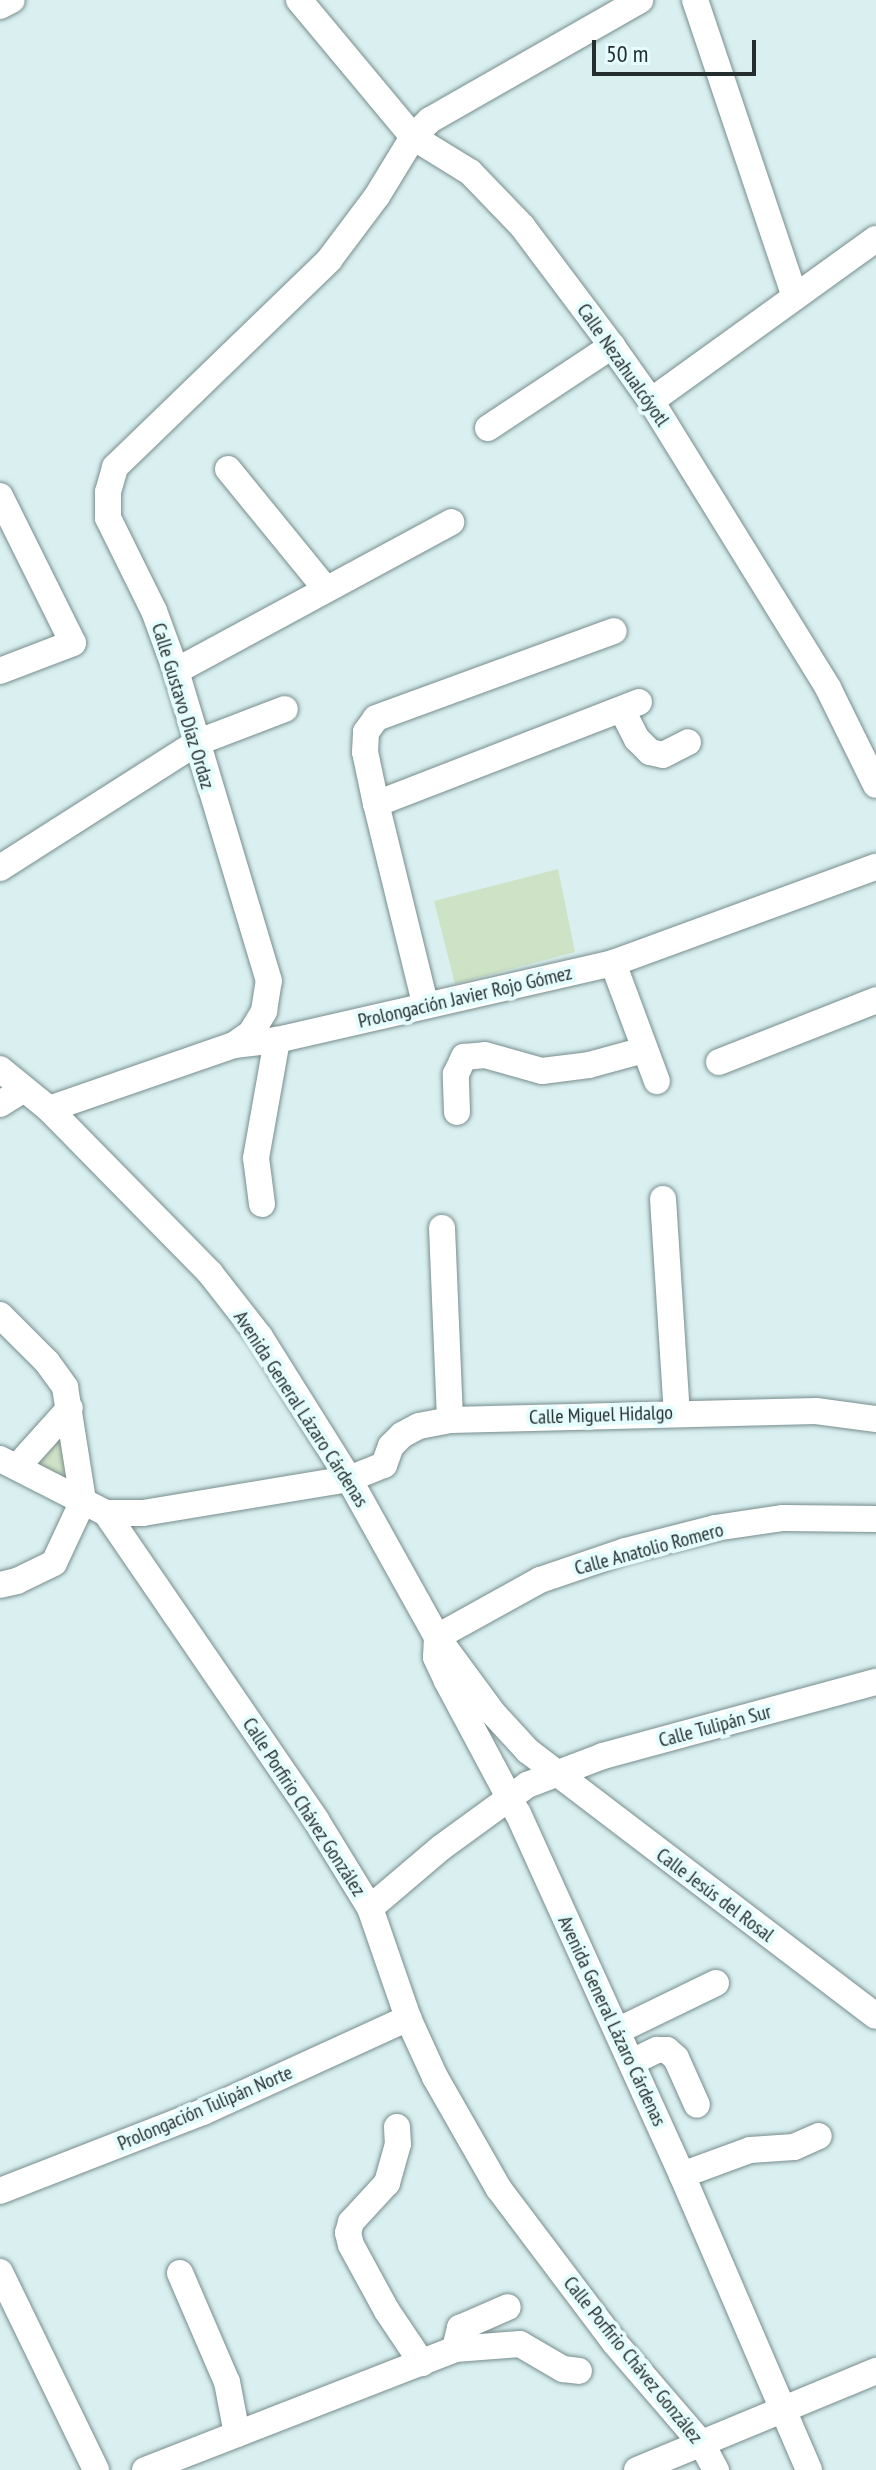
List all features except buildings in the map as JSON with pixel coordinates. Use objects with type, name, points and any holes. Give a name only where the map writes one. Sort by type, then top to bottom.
[{"type":"street","points":[[0,6],[12,0]]},
{"type":"street","name":"Calle Nezahualcóyotl","points":[[299,0],[413,137],[470,172],[522,226],[612,346],[651,401],[828,688],[876,785]]},
{"type":"street","name":"Calle Gustavo Díaz Ordaz","points":[[234,1045],[251,1033],[264,1011],[269,981],[176,671],[154,611],[108,518],[108,492],[115,467],[329,260],[377,196],[413,137],[448,107],[640,0]]},
{"type":"street","points":[[695,0],[794,295]]},
{"type":"street","points":[[651,401],[794,295],[876,239]]},
{"type":"street","points":[[488,428],[612,346]]},
{"type":"street","points":[[228,469],[326,589]]},
{"type":"street","points":[[0,496],[73,643],[0,671]]},
{"type":"street","points":[[176,671],[451,522]]},
{"type":"street","points":[[425,1003],[376,804],[365,752],[366,732],[376,718],[614,631]]},
{"type":"street","points":[[376,804],[630,706],[637,739],[650,752],[663,755],[688,742]]},
{"type":"street","points":[[0,868],[196,743],[285,709]]},
{"type":"street","name":"Prolongación Javier Rojo Gómez","points":[[49,1109],[234,1045],[277,1040],[425,1003],[524,985],[613,963],[876,867]]},
{"type":"street","points":[[613,963],[657,1081]]},
{"type":"street","points":[[719,1062],[876,1000]]},
{"type":"street","points":[[262,1204],[256,1158],[277,1040]]},
{"type":"street","points":[[457,1112],[456,1074],[464,1057],[485,1055],[542,1071],[589,1065],[644,1050]]},
{"type":"street","name":"Avenida General Lázaro Cárdenas","points":[[0,1069],[49,1109],[210,1273],[260,1337],[349,1479],[437,1637],[493,1713],[555,1774]]},
{"type":"street","points":[[0,1104],[24,1089]]},
{"type":"street","points":[[663,1199],[677,1413]]},
{"type":"street","points":[[442,1228],[450,1420]]},
{"type":"street","name":"Calle Porfirio Chávez González","points":[[0,1315],[47,1362],[65,1387],[94,1507],[316,1820],[370,1908],[408,2018],[435,2077],[499,2189],[615,2343],[702,2444],[716,2470]]},
{"type":"street","points":[[0,1585],[17,1581],[54,1563],[94,1507],[9,1463],[70,1408]]},
{"type":"street","name":"Calle Miguel Hidalgo","points":[[94,1507],[143,1513],[349,1479],[384,1465],[391,1446],[402,1435],[419,1426],[450,1420],[816,1411],[876,1419]]},
{"type":"street","name":"Calle Anatolio Romero","points":[[437,1637],[540,1580],[625,1551],[715,1528],[783,1518],[876,1519]]},
{"type":"street","name":"Avenida General Lázaro Cárdenas","points":[[437,1637],[436,1657],[510,1798],[632,2062],[809,2470]]},
{"type":"street","name":"Calle Tulipán Sur","points":[[370,1908],[442,1847],[527,1785],[603,1756],[876,1682]]},
{"type":"street","name":"Calle Jesús del Rosal","points":[[555,1774],[876,2016]]},
{"type":"street","points":[[617,2031],[716,1983]]},
{"type":"street","name":"Prolongación Tulipán Norte","points":[[0,2191],[203,2112],[408,2018]]},
{"type":"street","points":[[632,2062],[657,2050],[667,2050],[676,2058],[697,2105]]},
{"type":"street","points":[[397,2127],[398,2144],[387,2183],[351,2222],[348,2233],[351,2245],[387,2311],[422,2363]]},
{"type":"street","points":[[682,2175],[750,2150],[794,2147],[819,2136]]},
{"type":"street","points":[[0,2272],[96,2470]]},
{"type":"street","points":[[180,2273],[227,2382],[237,2434]]},
{"type":"street","points":[[455,2349],[460,2328],[508,2307]]},
{"type":"street","points":[[145,2470],[455,2349],[520,2344],[563,2369],[579,2371]]},
{"type":"street","points":[[637,2470],[876,2371]]},
{"type":"green space","points":[[558,869],[575,952],[455,984],[434,901]]},
{"type":"green space","points":[[67,1433],[70,1489],[25,1467]]}]
